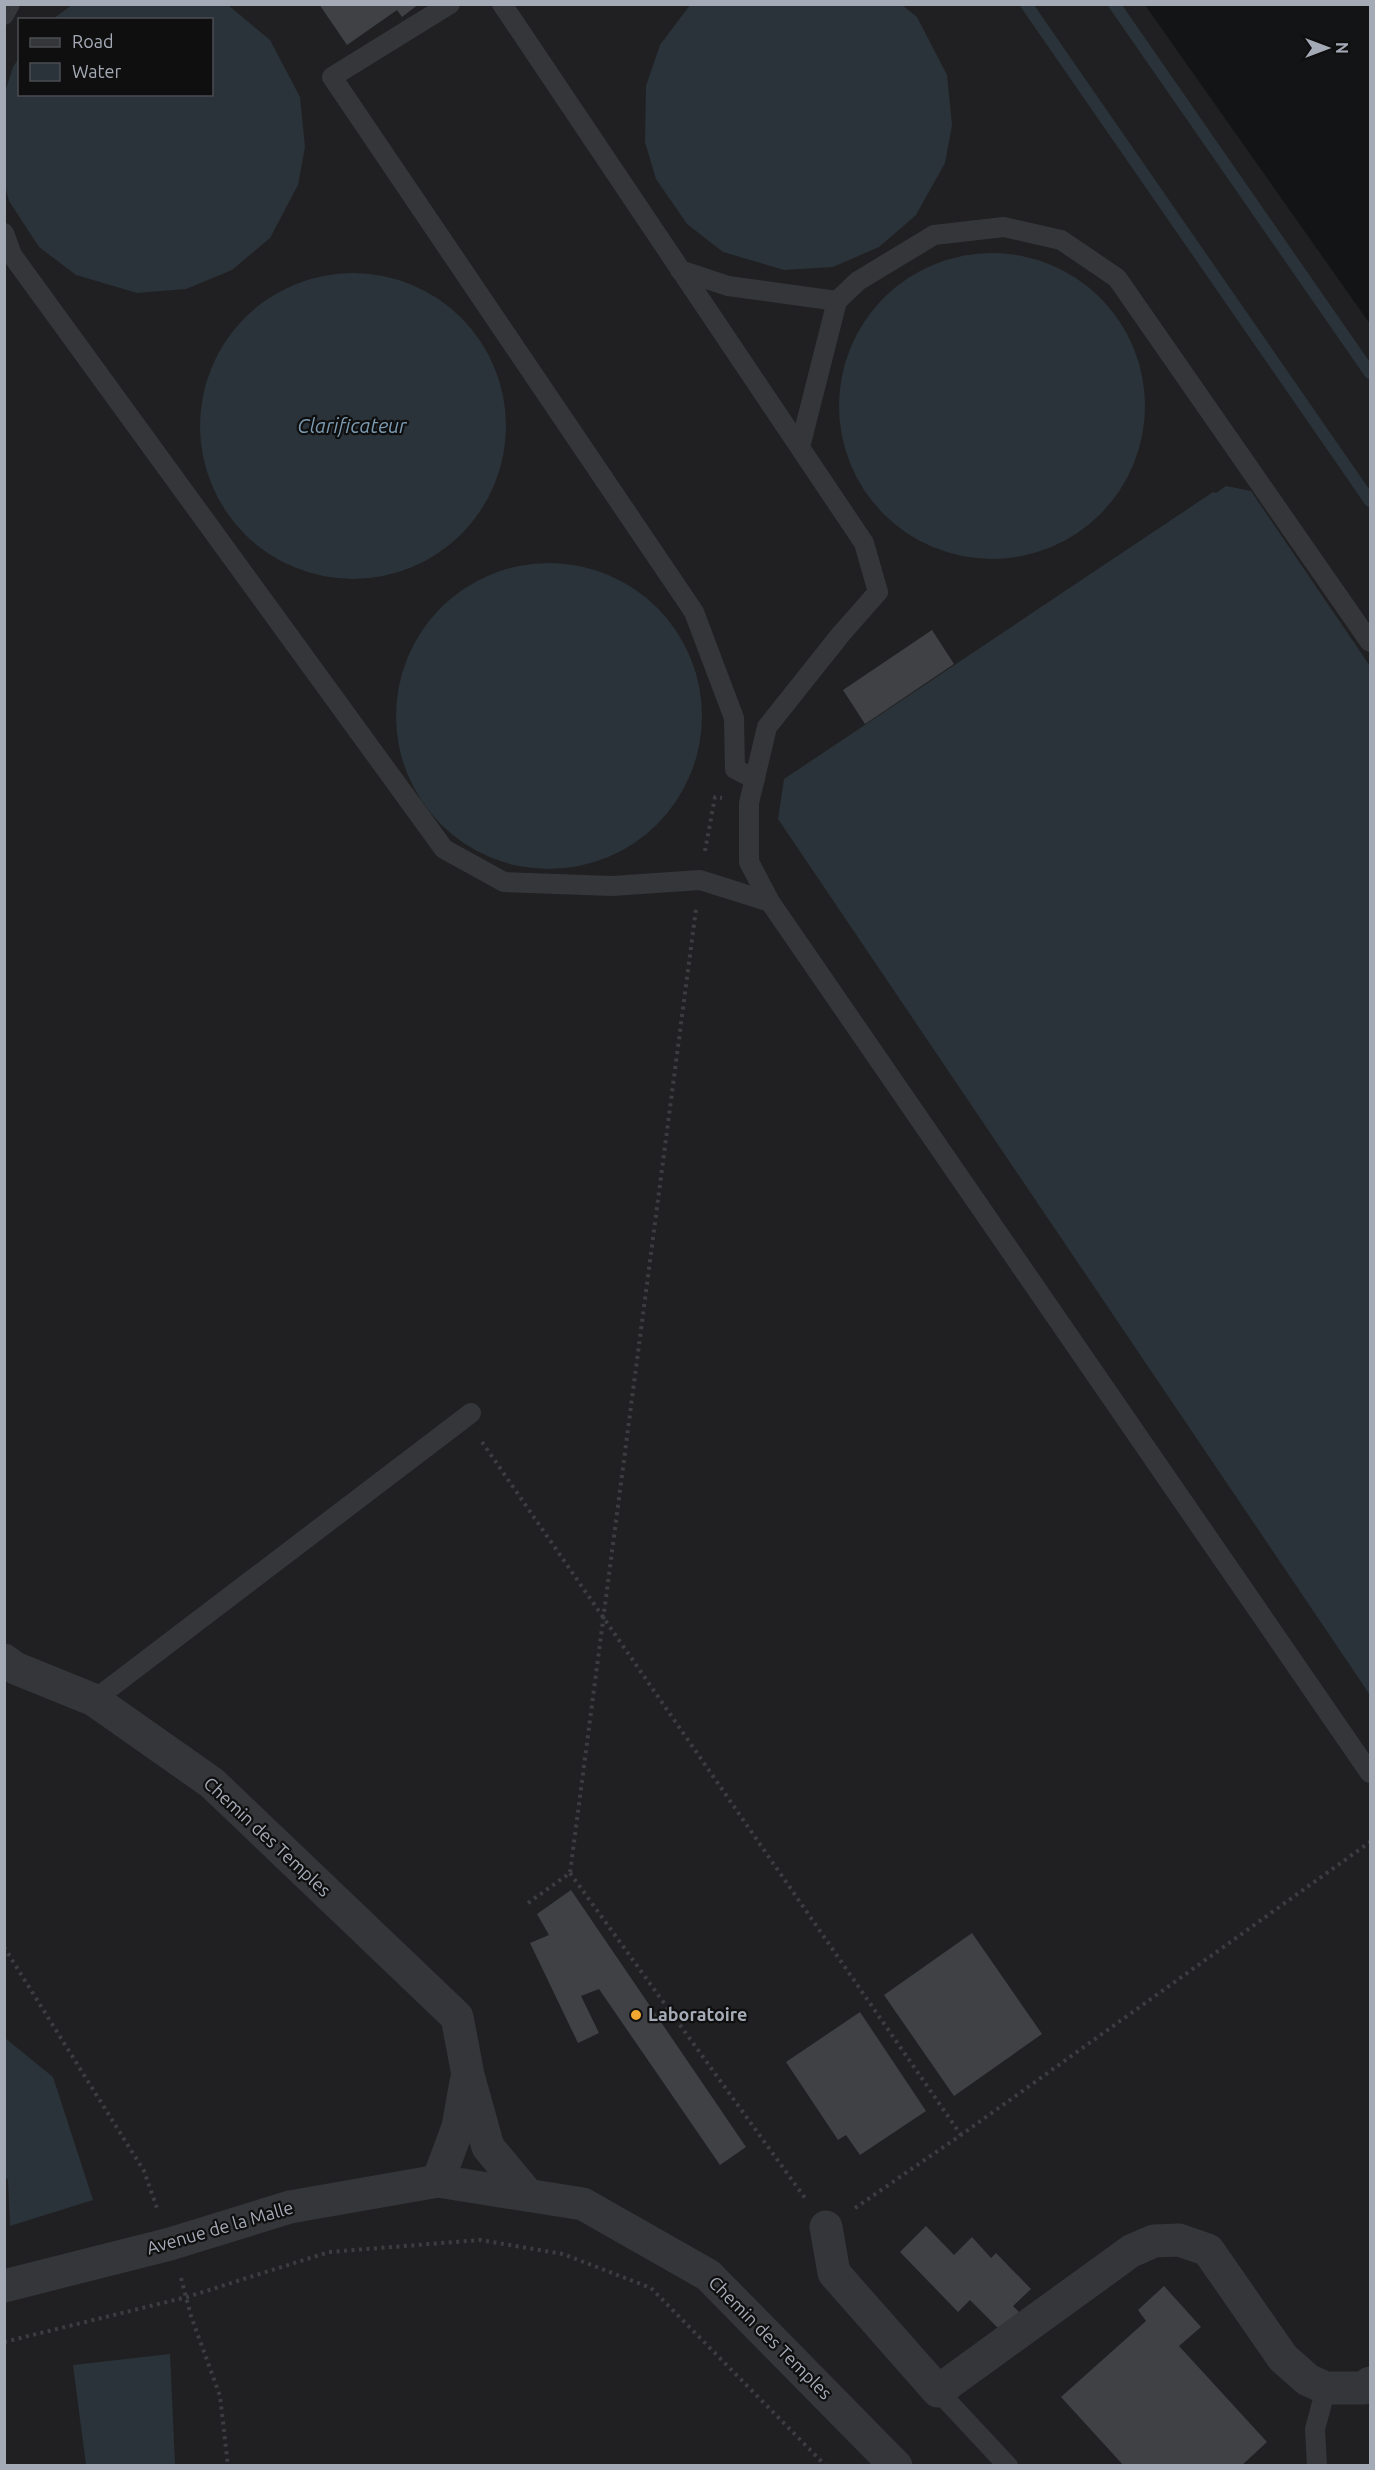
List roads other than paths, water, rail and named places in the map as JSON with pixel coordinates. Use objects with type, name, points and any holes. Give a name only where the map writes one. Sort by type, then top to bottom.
[{"type":"street","name":"Chemin des Temples","points":[[4,1660],[15,1668],[94,1700],[212,1783],[457,2017],[468,2075],[488,2147],[528,2195]]},
{"type":"street","name":"Chemin des Temples","points":[[468,2075],[458,2127],[438,2181],[583,2204],[708,2275],[896,2466]]},
{"type":"street","name":"Avenue de la Malle","points":[[4,2286],[170,2244],[290,2207],[438,2181]]},
{"type":"street","points":[[826,2227],[834,2272],[938,2391],[1131,2251],[1154,2241],[1179,2240],[1208,2250],[1283,2358],[1308,2380],[1326,2388],[1364,2388],[1371,2383]]},
{"type":"lane","points":[[4,15],[10,4]]},
{"type":"lane","points":[[450,4],[333,77],[694,612],[734,718],[735,769],[755,779]]},
{"type":"lane","points":[[502,4],[864,543],[878,592],[841,634],[767,727],[749,803],[749,862],[770,902],[1371,1773]]},
{"type":"lane","points":[[800,447],[837,301],[858,281],[934,235],[1004,226],[1061,240],[1117,278],[1371,642]]},
{"type":"lane","points":[[4,233],[12,255],[444,849],[504,882],[612,886],[700,880],[770,902]]},
{"type":"lane","points":[[680,270],[728,286],[837,301]]},
{"type":"lane","points":[[94,1700],[468,1415]]},
{"type":"lane","points":[[1317,2466],[1315,2429],[1326,2388]]},
{"type":"lane","points":[[938,2391],[1008,2466]]},
{"type":"water","points":[[73,4],[228,5],[270,40],[300,97],[305,147],[298,185],[270,238],[232,270],[186,289],[137,293],[76,275],[39,247],[9,201],[5,186],[5,92],[13,67],[18,60],[18,96],[213,96],[213,18],[54,18]]},
{"type":"water","points":[[690,5],[902,5],[917,17],[947,75],[952,125],[945,163],[916,215],[879,247],[833,267],[784,270],[723,252],[687,224],[656,179],[645,142],[646,86],[660,45]]},
{"type":"water","points":[[977,253],[1007,253],[1051,264],[1077,278],[1111,309],[1134,347],[1139,361],[1145,391],[1145,421],[1134,465],[1111,503],[1089,525],[1051,548],[1037,553],[1007,559],[977,559],[933,548],[907,534],[873,503],[850,465],[845,451],[839,421],[839,391],[850,347],[864,321],[895,287],[933,264],[947,259]]},
{"type":"water","name":"Clarificateur","points":[[338,273],[368,273],[412,284],[438,298],[472,329],[495,367],[500,381],[506,411],[506,441],[495,485],[472,523],[450,545],[412,568],[398,573],[368,579],[338,579],[294,568],[268,554],[234,523],[211,485],[206,471],[200,441],[200,411],[211,367],[225,341],[256,307],[294,284],[308,279]]},
{"type":"water","points":[[1226,486],[1251,491],[1370,666],[1370,1695],[778,819],[784,779],[1213,492],[1216,493]]},
{"type":"water","points":[[534,563],[564,563],[608,574],[634,588],[668,619],[691,657],[696,671],[702,701],[702,731],[691,775],[668,813],[646,835],[608,858],[594,863],[564,869],[534,869],[490,858],[464,844],[430,813],[407,775],[402,761],[396,731],[396,701],[407,657],[421,631],[452,597],[490,574],[504,569]]},
{"type":"water","points":[[5,2038],[53,2077],[93,2200],[10,2226],[8,2180],[4,2176]]},
{"type":"water","points":[[170,2354],[175,2465],[86,2465],[73,2365]]},
{"type":"waterway","points":[[1026,4],[1370,501]]},
{"type":"waterway","points":[[1114,4],[1370,373]]},
{"type":"place","name":"Laboratoire","points":[[636,2015]]}]
